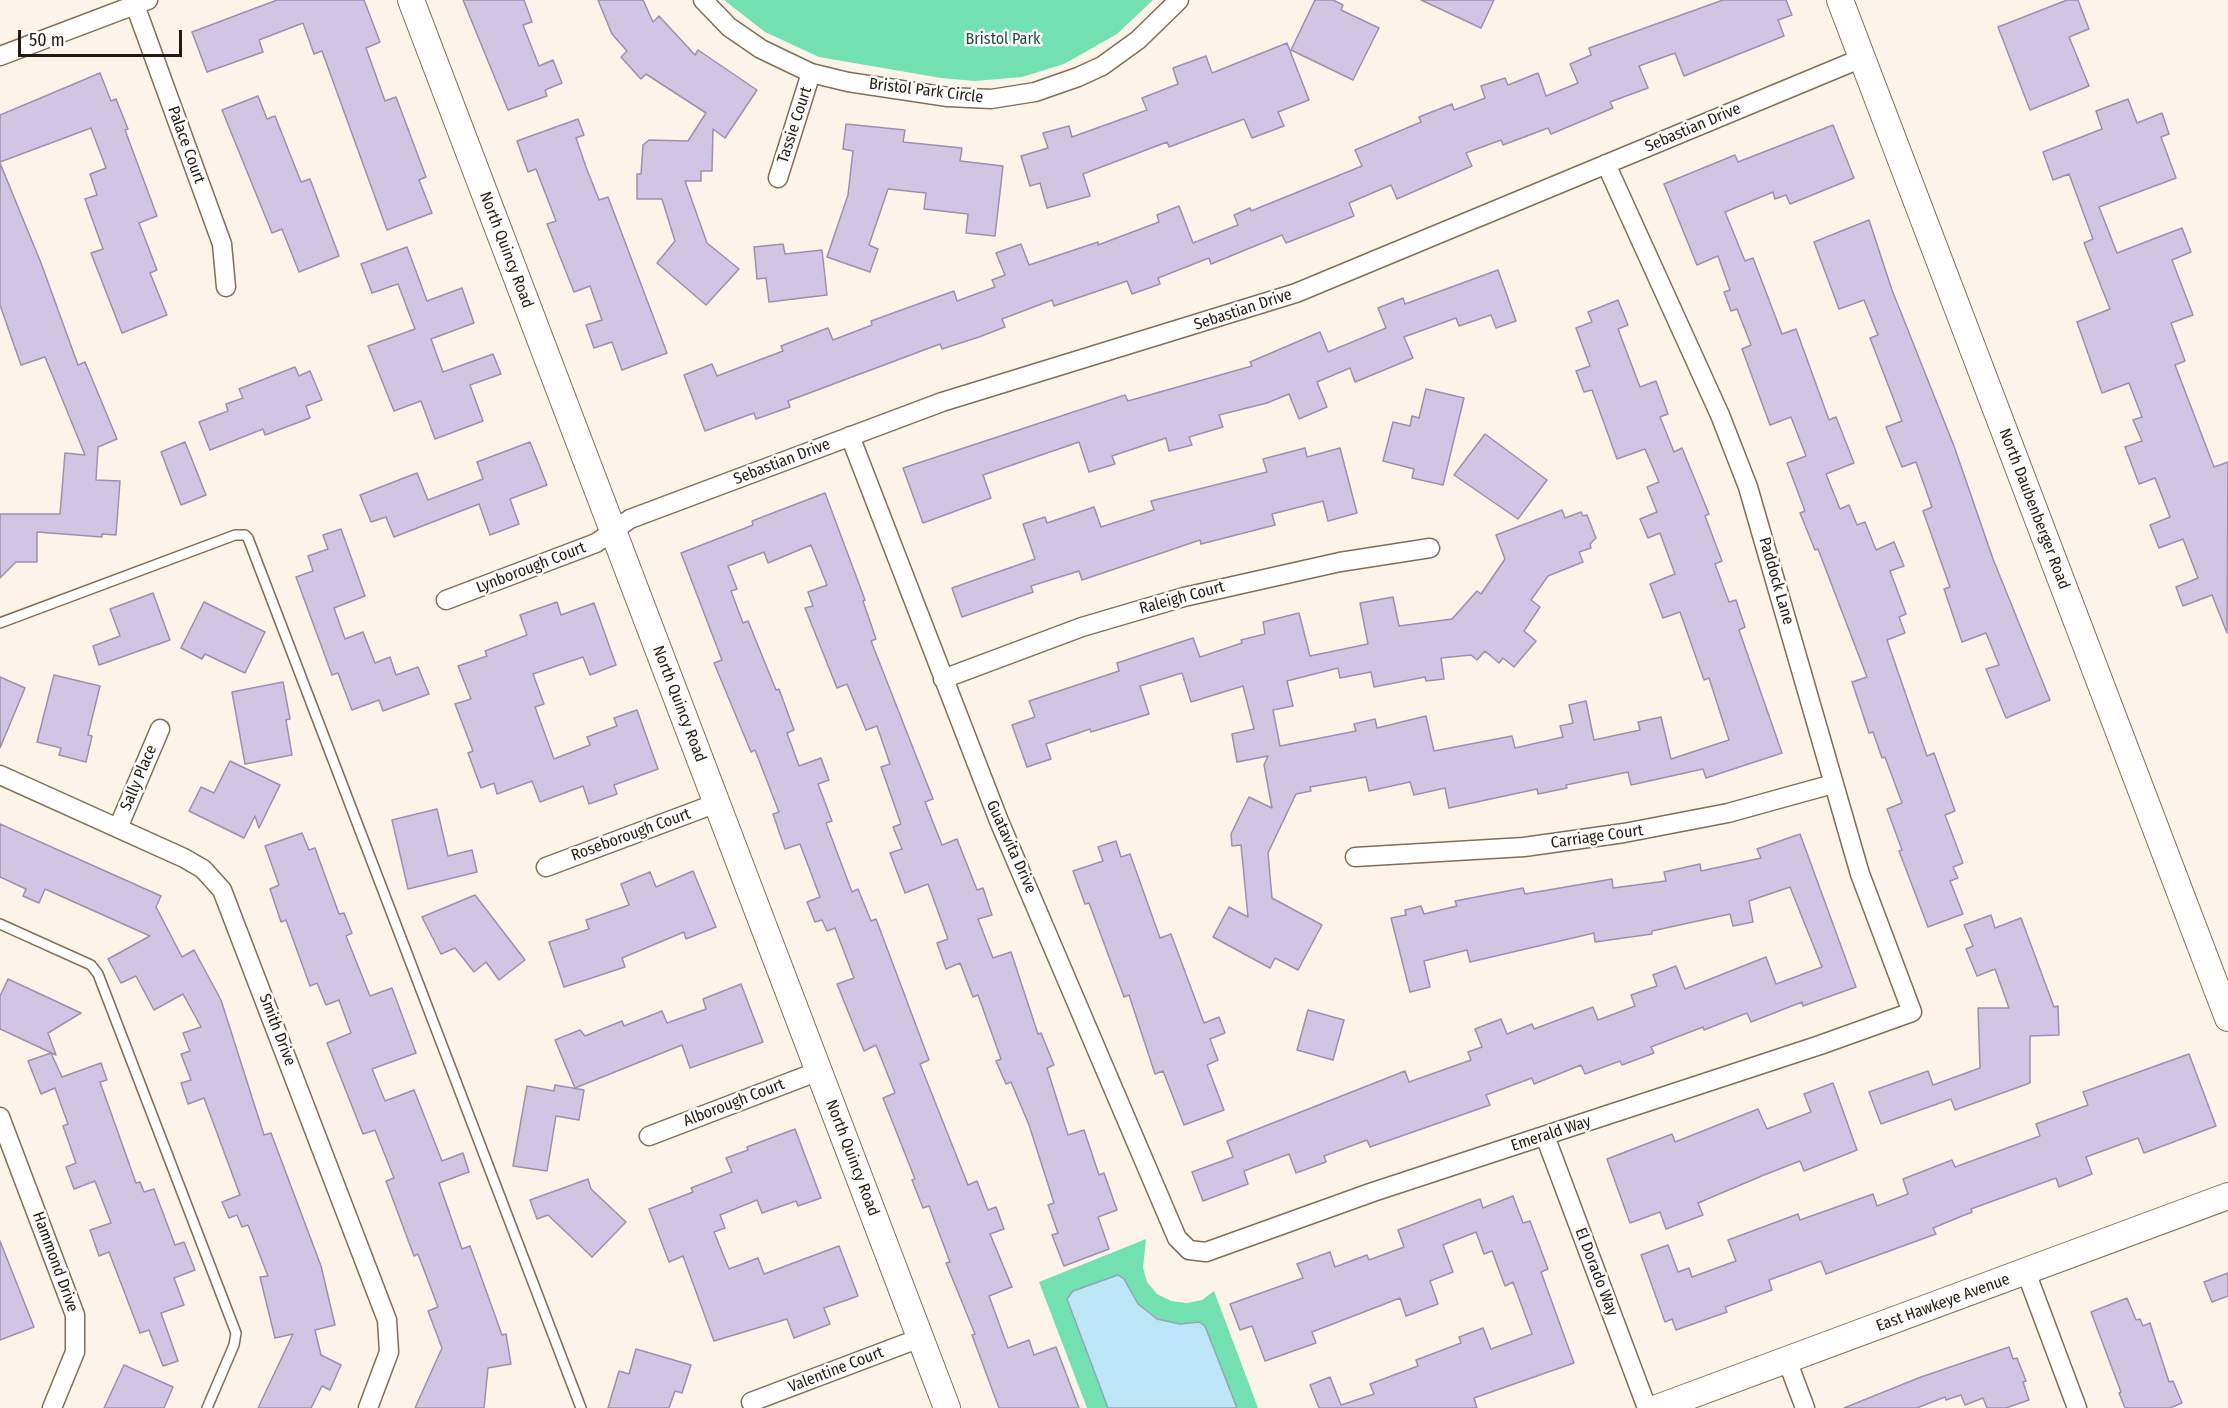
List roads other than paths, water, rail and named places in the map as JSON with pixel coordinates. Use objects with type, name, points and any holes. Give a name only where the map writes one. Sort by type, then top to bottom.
[{"type":"street","name":"North Quincy Road","points":[[411,0],[947,1408]]},
{"type":"street","name":"Bristol Park Circle","points":[[703,0],[729,27],[761,48],[811,73],[848,82],[948,97],[991,99],[1022,96],[1064,83],[1102,66],[1138,40],[1179,0]]},
{"type":"street","name":"North Daubenberger Road","points":[[1840,0],[2228,1018]]},
{"type":"street","points":[[0,56],[142,2]]},
{"type":"street","name":"Palace Court","points":[[142,2],[222,244],[227,273],[226,286]]},
{"type":"street","name":"Sebastian Drive","points":[[614,531],[630,519],[989,386],[1206,323],[1296,294],[1862,58]]},
{"type":"street","name":"Tassie Court","points":[[778,178],[811,73]]},
{"type":"street","name":"Paddock Lane","points":[[1606,164],[1720,415],[1741,468],[1775,576],[1860,874],[1912,1012]]},
{"type":"street","name":"Guatavita Drive","points":[[850,436],[999,821],[1177,1238],[1189,1250]]},
{"type":"street","name":"Lynborough Court","points":[[446,600],[596,543],[614,531]]},
{"type":"street","name":"Raleigh Court","points":[[943,679],[1082,627],[1174,599],[1296,571],[1430,548]]},
{"type":"street","name":"Sally Place","points":[[118,828],[160,729]]},
{"type":"street","name":"Smith Drive","points":[[0,776],[118,828],[203,869],[216,882],[227,901],[387,1320],[390,1352],[368,1408]]},
{"type":"street","name":"Carriage Court","points":[[1355,858],[1506,848],[1614,835],[1728,813],[1833,784]]},
{"type":"street","name":"Roseborough Court","points":[[546,867],[717,803]]},
{"type":"street","name":"Emerald Way","points":[[1189,1250],[1206,1252],[1362,1196],[1809,1049],[1912,1012]]},
{"type":"street","name":"Alborough Court","points":[[649,1136],[819,1071]]},
{"type":"street","name":"Hammond Drive","points":[[0,1117],[75,1315],[75,1352],[52,1408]]},
{"type":"street","name":"El Dorado Way","points":[[1545,1136],[1647,1408]]},
{"type":"street","name":"East Hawkeye Avenue","points":[[1657,1408],[2228,1196]]},
{"type":"street","points":[[2026,1272],[2077,1408]]},
{"type":"street","name":"Valentine Court","points":[[751,1402],[920,1338]]},
{"type":"street","points":[[1787,1360],[1805,1408]]},
{"type":"lane","points":[[0,623],[235,535],[245,535],[248,538],[581,1408]]},
{"type":"lane","points":[[0,924],[91,965],[98,974],[237,1333],[207,1408]]},
{"type":"water","points":[[1118,1275],[1124,1279],[1138,1304],[1157,1319],[1180,1324],[1199,1322],[1205,1326],[1237,1408],[1108,1408],[1067,1299],[1073,1291]]},
{"type":"park label","name":"Bristol Park","points":[[1003,40]]}]
